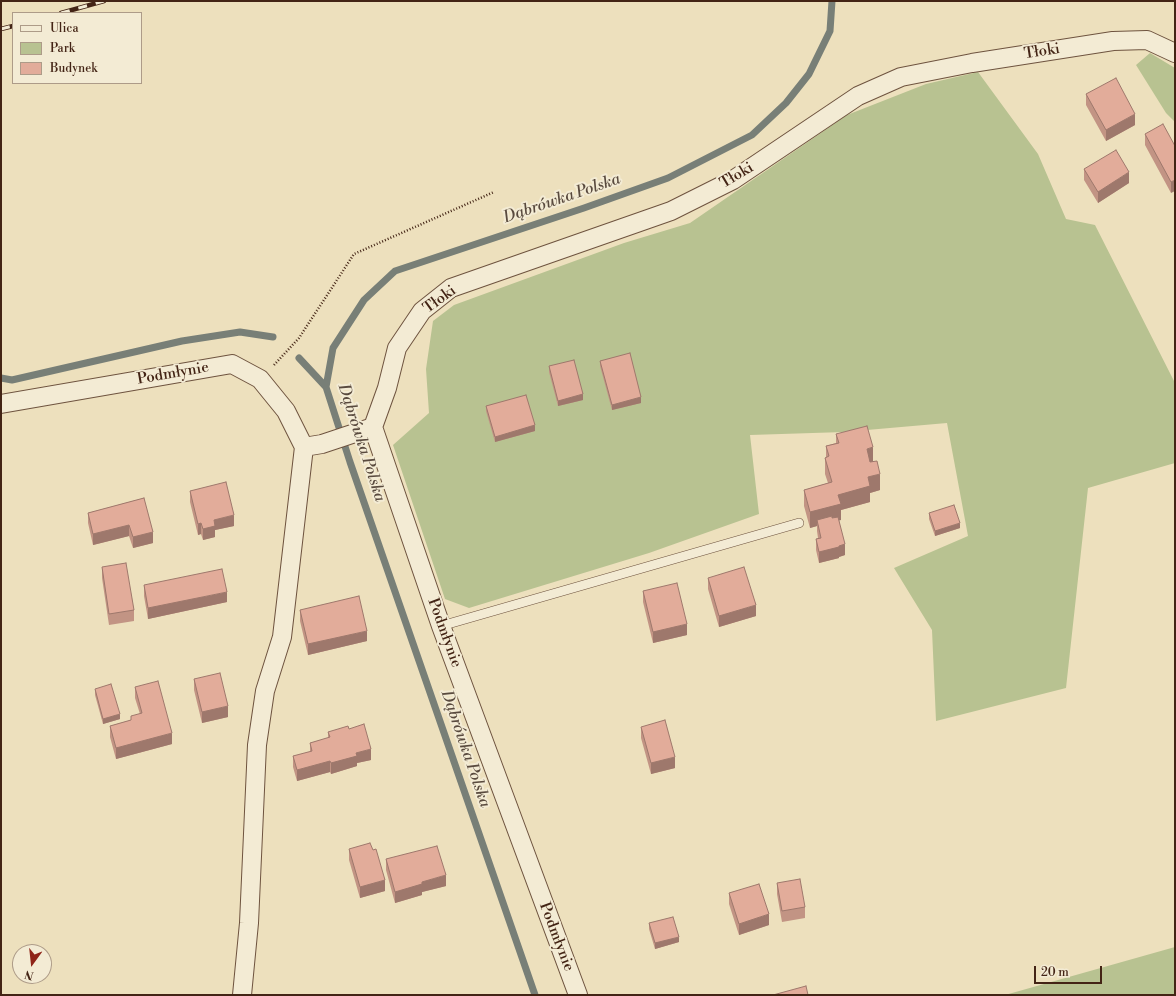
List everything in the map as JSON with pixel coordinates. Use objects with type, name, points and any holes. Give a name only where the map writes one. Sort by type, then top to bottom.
[{"type":"street","name":"Tłoki","points":[[366,429],[387,388],[397,348],[422,311],[451,288],[671,211],[733,180],[858,96],[901,77],[972,63],[1113,41],[1147,40],[1175,54]]},
{"type":"street","name":"Podmłynie","points":[[1,404],[232,364],[260,379],[286,411],[304,447]]},
{"type":"street","points":[[242,995],[249,923],[257,745],[265,691],[282,637],[304,447],[322,444],[366,429]]},
{"type":"street","name":"Podmłynie","points":[[366,429],[578,995]]},
{"type":"lane","points":[[441,626],[799,523]]},
{"type":"path","points":[[260,379],[299,338],[354,254],[494,192]]},
{"type":"green space","points":[[1150,53],[1175,68],[1175,122],[1166,113],[1136,65]]},
{"type":"green space","points":[[978,72],[1038,154],[1066,219],[1095,225],[1175,383],[1175,463],[1088,488],[1066,688],[936,721],[932,630],[894,568],[968,536],[947,423],[844,432],[750,435],[759,514],[649,553],[469,608],[445,599],[393,445],[429,413],[426,369],[433,321],[454,305],[624,243],[690,223],[847,115],[926,84]]},
{"type":"green space","points":[[1175,947],[1175,995],[1005,995]]},
{"type":"building","points":[[1116,78],[1135,114],[1106,130],[1086,94]]},
{"type":"building","points":[[1163,124],[1175,146],[1175,180],[1171,182],[1145,134]]},
{"type":"building","points":[[1116,150],[1129,172],[1098,192],[1084,169]]},
{"type":"building","points":[[630,353],[641,397],[612,405],[600,361]]},
{"type":"building","points":[[574,360],[583,394],[558,401],[549,366]]},
{"type":"building","points":[[526,395],[535,425],[495,437],[486,406]]},
{"type":"building","points":[[867,426],[873,447],[867,449],[870,462],[877,461],[880,474],[868,477],[870,486],[838,495],[841,504],[810,512],[804,490],[832,482],[825,458],[829,456],[826,446],[839,443],[836,434]]},
{"type":"building","points":[[226,482],[234,515],[214,520],[215,526],[203,529],[201,523],[198,524],[190,491]]},
{"type":"building","points":[[144,498],[153,532],[133,537],[129,525],[93,534],[88,513]]},
{"type":"building","points":[[954,505],[960,523],[935,531],[929,513]]},
{"type":"building","points":[[832,516],[832,518],[838,517],[845,544],[819,552],[816,539],[821,538],[817,520]]},
{"type":"building","points":[[126,563],[134,610],[109,614],[102,567]]},
{"type":"building","points":[[744,567],[756,605],[719,616],[708,578]]},
{"type":"building","points":[[222,569],[227,592],[148,608],[144,585]]},
{"type":"building","points":[[677,583],[687,624],[653,632],[643,591]]},
{"type":"building","points":[[359,596],[367,631],[308,644],[300,610]]},
{"type":"building","points":[[220,673],[228,706],[202,712],[194,679]]},
{"type":"building","points":[[158,681],[172,733],[116,748],[110,726],[131,720],[131,716],[142,713],[135,687]]},
{"type":"building","points":[[111,684],[120,714],[103,719],[95,689]]},
{"type":"building","points":[[665,720],[675,757],[651,763],[641,727]]},
{"type":"building","points":[[364,724],[371,749],[356,753],[357,756],[331,763],[330,761],[297,770],[293,756],[312,751],[310,743],[330,737],[328,732],[348,726],[349,729]]},
{"type":"building","points":[[370,843],[373,850],[376,849],[385,880],[360,887],[349,849]]},
{"type":"building","points":[[437,846],[446,875],[395,892],[386,859]]},
{"type":"building","points":[[800,879],[805,907],[782,911],[777,883]]},
{"type":"building","points":[[759,884],[769,914],[739,924],[729,893]]},
{"type":"building","points":[[673,917],[679,937],[655,943],[649,923]]},
{"type":"building","points":[[806,986],[808,995],[773,995]]},
{"type":"waterway","name":"Dąbrówka Polska","points":[[535,995],[350,462],[326,387],[333,348],[364,300],[395,271],[584,208],[668,178],[752,135],[786,103],[809,74],[830,31],[832,1]]},
{"type":"waterway","points":[[1,378],[12,380],[182,341],[240,332],[273,337]]},
{"type":"waterway","points":[[299,358],[326,387]]},
{"type":"railway","points":[[65,12],[104,1]]},
{"type":"railway","points":[[1,29],[12,26]]}]
